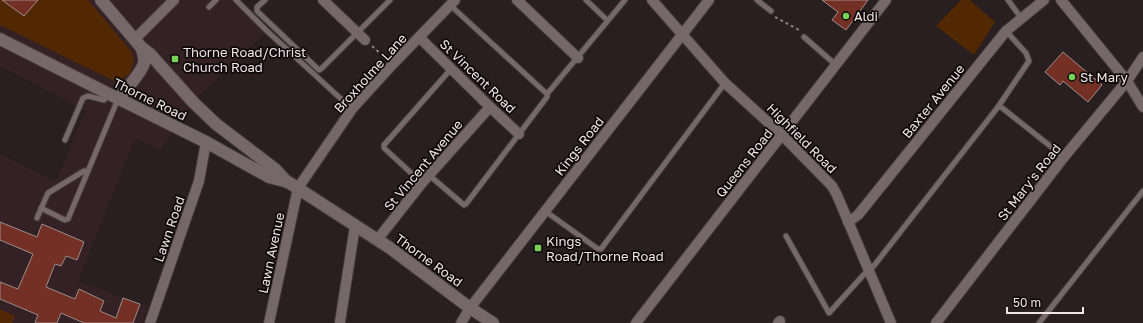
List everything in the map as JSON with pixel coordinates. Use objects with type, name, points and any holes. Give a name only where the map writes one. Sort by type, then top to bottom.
[{"type":"street","name":"Thorne Road","points":[[101,0],[138,43],[150,54],[193,102],[216,124],[275,169],[293,185],[390,248],[470,308],[493,323]]},
{"type":"street","points":[[113,97],[140,69],[144,62],[144,56],[138,43],[174,0]]},
{"type":"street","points":[[323,0],[362,36]]},
{"type":"street","points":[[518,0],[578,58]]},
{"type":"street","name":"Highfield Road","points":[[652,0],[725,83],[782,135],[832,186],[891,323]]},
{"type":"street","name":"Kings Road","points":[[461,323],[470,308],[544,211],[709,0]]},
{"type":"street","name":"Queens Road","points":[[636,323],[886,0]]},
{"type":"street","name":"Baxter Avenue","points":[[848,222],[858,215],[1006,31],[1044,0]]},
{"type":"street","points":[[1061,0],[1127,81],[1143,107]]},
{"type":"street","name":"Broxholme Lane","points":[[293,185],[352,109],[452,2]]},
{"type":"street","name":"St Vincent Road","points":[[419,37],[519,134]]},
{"type":"street","name":"Thorne Road","points":[[0,39],[113,97],[206,142],[268,176],[293,185]]},
{"type":"street","name":"St Mary's Road","points":[[936,323],[1064,157],[1127,81],[1143,57]]},
{"type":"street","name":"St Vincent Avenue","points":[[377,240],[426,179],[490,107]]},
{"type":"street","name":"Lawn Road","points":[[150,323],[199,181],[206,142]]},
{"type":"street","name":"Lawn Avenue","points":[[269,323],[293,185]]},
{"type":"street","points":[[340,322],[355,226]]},
{"type":"lane","points":[[209,7],[216,0]]},
{"type":"lane","points":[[236,0],[266,31],[352,109]]},
{"type":"lane","points":[[265,0],[257,7],[257,10],[319,70],[362,36],[390,0]]},
{"type":"lane","points":[[586,0],[607,20]]},
{"type":"lane","points":[[451,69],[384,145],[384,148],[464,205],[547,97],[547,94],[625,0]]},
{"type":"lane","points":[[757,0],[771,11]]},
{"type":"lane","points":[[1008,0],[1021,18]]},
{"type":"lane","points":[[452,2],[547,94]]},
{"type":"lane","points":[[786,236],[829,313],[869,271],[998,107],[1029,61],[1026,53],[1006,31]]},
{"type":"lane","points":[[804,37],[836,65]]},
{"type":"lane","points":[[544,211],[598,249],[601,249],[725,83]]},
{"type":"lane","points":[[66,140],[83,98],[88,96],[104,100],[113,97]]},
{"type":"lane","points":[[41,208],[65,220],[68,219],[88,171],[113,97]]},
{"type":"lane","points":[[998,107],[1001,107],[1064,157]]},
{"type":"lane","points":[[37,218],[48,193],[84,171],[88,171]]},
{"type":"lane","points":[[1039,323],[1143,191]]},
{"type":"path","points":[[771,11],[773,16],[779,20],[804,33],[804,37]]},
{"type":"path","points":[[362,36],[392,65]]},
{"type":"shaded area","points":[[0,0],[235,0],[267,31],[193,102],[160,151],[135,138],[78,281],[148,307],[142,323],[0,323],[0,154],[56,181],[85,111],[0,66]]},
{"type":"shaded area","points":[[0,0],[88,0],[132,52],[134,61],[130,74],[116,82],[0,25]]},
{"type":"shaded area","points":[[961,0],[970,0],[995,22],[974,55],[936,26]]},
{"type":"shaded area","points":[[0,309],[15,316],[12,323],[0,323]]},
{"type":"building","points":[[2,0],[38,0],[24,16]]},
{"type":"building","name":"Aldi","points":[[822,0],[868,0],[846,30],[832,20],[838,12]]},
{"type":"building","name":"St Mary","points":[[1063,52],[1102,85],[1088,102],[1063,81],[1060,85],[1045,72]]},
{"type":"building","points":[[0,222],[37,237],[42,224],[84,242],[77,260],[66,256],[61,266],[55,264],[46,287],[75,299],[79,289],[104,301],[100,311],[116,318],[123,298],[140,304],[133,323],[84,323],[61,313],[57,323],[35,323],[38,315],[0,299],[0,282],[18,289],[33,254],[0,240]]},
{"type":"place","name":"Aldi","points":[[846,16]]},
{"type":"place","name":"Thorne Road/Christ Church Road","points":[[175,59]]},
{"type":"place","name":"St Mary","points":[[1072,77]]},
{"type":"place","name":"Kings Road/Thorne Road","points":[[538,248]]}]
